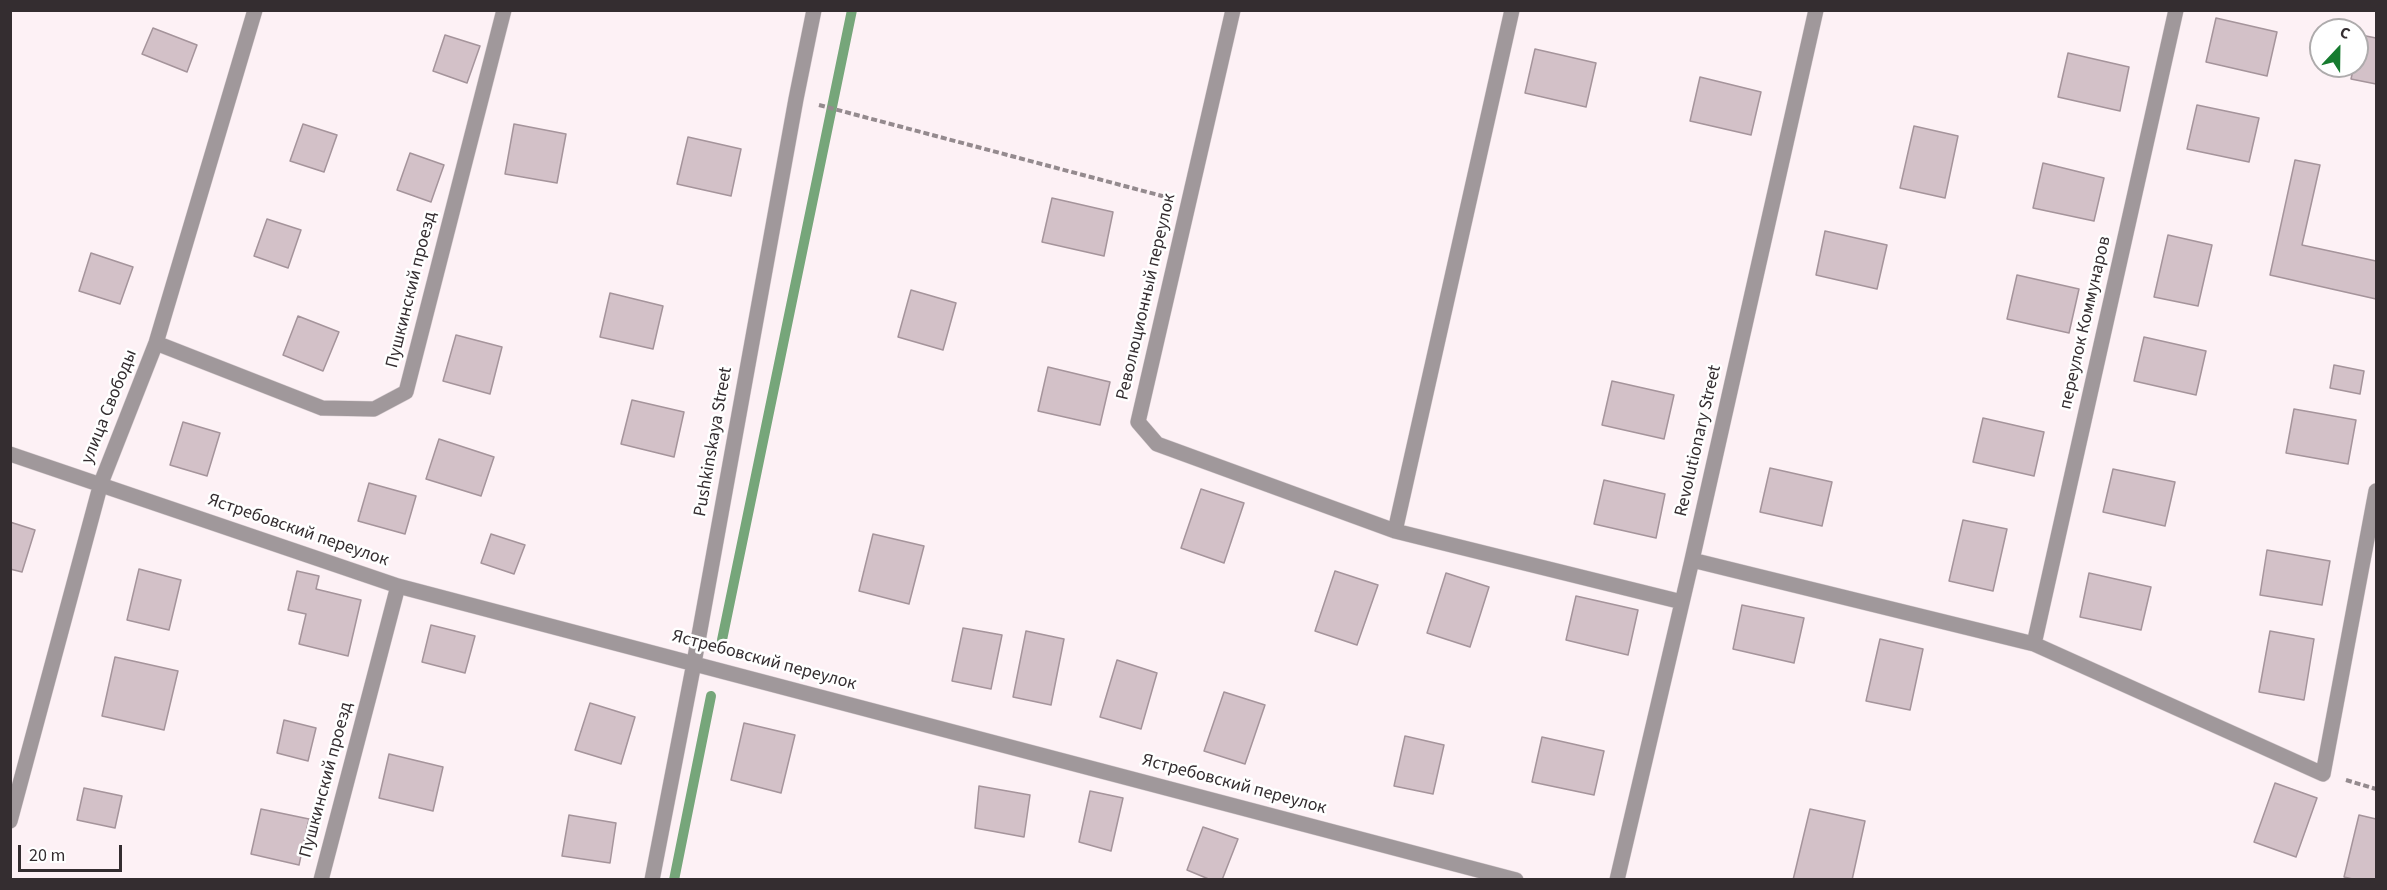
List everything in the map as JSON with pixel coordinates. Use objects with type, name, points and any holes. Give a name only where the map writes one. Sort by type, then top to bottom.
[{"type":"street","name":"улица Свободы","points":[[10,821],[101,483],[156,343],[255,10]]},
{"type":"street","name":"Пушкинский проезд","points":[[156,343],[322,408],[374,409],[406,392],[504,10]]},
{"type":"street","name":"Pushkinskaya Street","points":[[652,879],[814,10]]},
{"type":"street","name":"Революционный переулок","points":[[1233,10],[1138,422],[1157,444],[1395,531],[1682,602]]},
{"type":"street","points":[[1395,531],[1512,10]]},
{"type":"street","name":"Revolutionary Street","points":[[1617,879],[1692,560],[1816,10]]},
{"type":"street","name":"переулок Коммунаров","points":[[2034,644],[2176,10]]},
{"type":"street","name":"Ястребовский переулок","points":[[10,454],[101,483],[398,586],[1516,879]]},
{"type":"street","points":[[1692,560],[2034,644],[2323,774],[2376,492]]},
{"type":"street","name":"Пушкинский проезд","points":[[321,879],[398,586]]},
{"type":"path","points":[[796,99],[1190,203]]},
{"type":"building","points":[[2216,18],[2277,32],[2267,76],[2206,62]]},
{"type":"building","points":[[153,28],[197,45],[187,72],[142,54]]},
{"type":"building","points":[[445,35],[480,46],[467,83],[433,71]]},
{"type":"building","points":[[2369,37],[2376,38],[2376,84],[2351,79],[2369,78]]},
{"type":"building","points":[[1535,49],[1596,63],[1586,107],[1525,93]]},
{"type":"building","points":[[2068,53],[2129,67],[2120,111],[2058,97]]},
{"type":"building","points":[[1700,77],[1761,92],[1751,135],[1690,121]]},
{"type":"building","points":[[2197,105],[2259,118],[2249,162],[2187,149]]},
{"type":"building","points":[[303,124],[337,135],[324,172],[290,161]]},
{"type":"building","points":[[514,124],[566,134],[557,183],[505,174]]},
{"type":"building","points":[[1914,126],[1958,136],[1945,198],[1900,188]]},
{"type":"building","points":[[688,137],[741,149],[731,196],[677,184]]},
{"type":"building","points":[[410,153],[444,165],[431,202],[397,190]]},
{"type":"building","points":[[2295,160],[2320,165],[2302,245],[2376,261],[2376,299],[2270,275]]},
{"type":"building","points":[[2043,163],[2104,178],[2094,221],[2033,208]]},
{"type":"building","points":[[1052,198],[1113,212],[1104,256],[1042,242]]},
{"type":"building","points":[[267,219],[301,230],[288,268],[254,256]]},
{"type":"building","points":[[1825,231],[1887,245],[1877,289],[1816,275]]},
{"type":"building","points":[[2168,235],[2212,245],[2198,306],[2154,297]]},
{"type":"building","points":[[91,253],[133,267],[120,304],[79,291]]},
{"type":"building","points":[[2017,275],[2079,289],[2069,333],[2007,319]]},
{"type":"building","points":[[911,290],[956,303],[943,350],[898,337]]},
{"type":"building","points":[[610,293],[663,306],[653,349],[600,337]]},
{"type":"building","points":[[298,316],[339,332],[323,371],[283,355]]},
{"type":"building","points":[[456,335],[502,347],[490,394],[443,381]]},
{"type":"building","points":[[2144,337],[2206,351],[2196,395],[2134,381]]},
{"type":"building","points":[[2334,365],[2364,371],[2360,394],[2330,388]]},
{"type":"building","points":[[1048,367],[1110,382],[1100,425],[1038,411]]},
{"type":"building","points":[[1612,381],[1674,395],[1664,439],[1602,425]]},
{"type":"building","points":[[632,400],[684,412],[674,457],[621,444]]},
{"type":"building","points":[[2294,409],[2356,420],[2348,464],[2286,453]]},
{"type":"building","points":[[1983,418],[2044,432],[2034,476],[1973,462]]},
{"type":"building","points":[[183,422],[220,433],[207,476],[170,465]]},
{"type":"building","points":[[439,439],[494,457],[481,496],[426,479]]},
{"type":"building","points":[[1770,468],[1832,482],[1822,526],[1760,512]]},
{"type":"building","points":[[2113,469],[2175,482],[2165,526],[2103,512]]},
{"type":"building","points":[[1604,480],[1665,494],[1656,538],[1594,524]]},
{"type":"building","points":[[369,483],[416,496],[405,534],[358,521]]},
{"type":"building","points":[[1201,489],[1244,503],[1224,563],[1181,548]]},
{"type":"building","points":[[1963,520],[2007,529],[1993,591],[1949,581]]},
{"type":"building","points":[[10,522],[35,530],[22,572],[10,569]]},
{"type":"building","points":[[491,534],[525,545],[514,574],[481,563]]},
{"type":"building","points":[[873,534],[924,546],[909,604],[859,591]]},
{"type":"building","points":[[2267,550],[2330,561],[2322,605],[2260,595]]},
{"type":"building","points":[[139,569],[181,580],[169,630],[127,620]]},
{"type":"building","points":[[297,571],[319,576],[316,589],[361,600],[348,656],[299,644],[306,614],[288,610]]},
{"type":"building","points":[[1335,571],[1378,585],[1357,645],[1315,631]]},
{"type":"building","points":[[1446,573],[1489,587],[1470,647],[1427,633]]},
{"type":"building","points":[[2089,573],[2151,587],[2141,630],[2080,617]]},
{"type":"building","points":[[1576,596],[1638,610],[1628,655],[1566,640]]},
{"type":"building","points":[[1742,605],[1804,618],[1794,663],[1733,649]]},
{"type":"building","points":[[431,625],[475,636],[465,673],[422,662]]},
{"type":"building","points":[[963,628],[1002,635],[991,689],[952,681]]},
{"type":"building","points":[[1026,631],[1064,639],[1051,705],[1013,697]]},
{"type":"building","points":[[2270,631],[2314,639],[2304,700],[2259,692]]},
{"type":"building","points":[[1880,639],[1923,649],[1910,710],[1866,701]]},
{"type":"building","points":[[115,657],[178,671],[164,730],[102,716]]},
{"type":"building","points":[[1117,660],[1157,673],[1141,729],[1100,717]]},
{"type":"building","points":[[1224,692],[1265,705],[1245,764],[1204,751]]},
{"type":"building","points":[[590,703],[635,717],[621,764],[575,750]]},
{"type":"building","points":[[284,720],[316,728],[308,761],[277,753]]},
{"type":"building","points":[[744,723],[795,735],[781,793],[731,780]]},
{"type":"building","points":[[1405,736],[1444,745],[1433,794],[1394,786]]},
{"type":"building","points":[[1542,737],[1604,751],[1594,795],[1532,782]]},
{"type":"building","points":[[389,754],[443,767],[433,811],[379,798]]},
{"type":"building","points":[[2275,783],[2317,798],[2296,857],[2254,842]]},
{"type":"building","points":[[979,786],[1030,795],[1024,837],[975,828]]},
{"type":"building","points":[[84,788],[122,796],[115,828],[77,820]]},
{"type":"building","points":[[1090,791],[1123,798],[1111,851],[1079,842]]},
{"type":"building","points":[[261,809],[309,819],[299,865],[251,854]]},
{"type":"building","points":[[1810,809],[1865,821],[1852,880],[1793,880]]},
{"type":"building","points":[[569,815],[616,823],[610,863],[562,856]]},
{"type":"building","points":[[2359,815],[2376,819],[2376,880],[2344,877]]},
{"type":"building","points":[[1203,827],[1238,839],[1222,880],[1211,880],[1187,870]]},
{"type":"waterway","points":[[722,640],[852,10]]},
{"type":"waterway","points":[[674,880],[711,696]]}]
